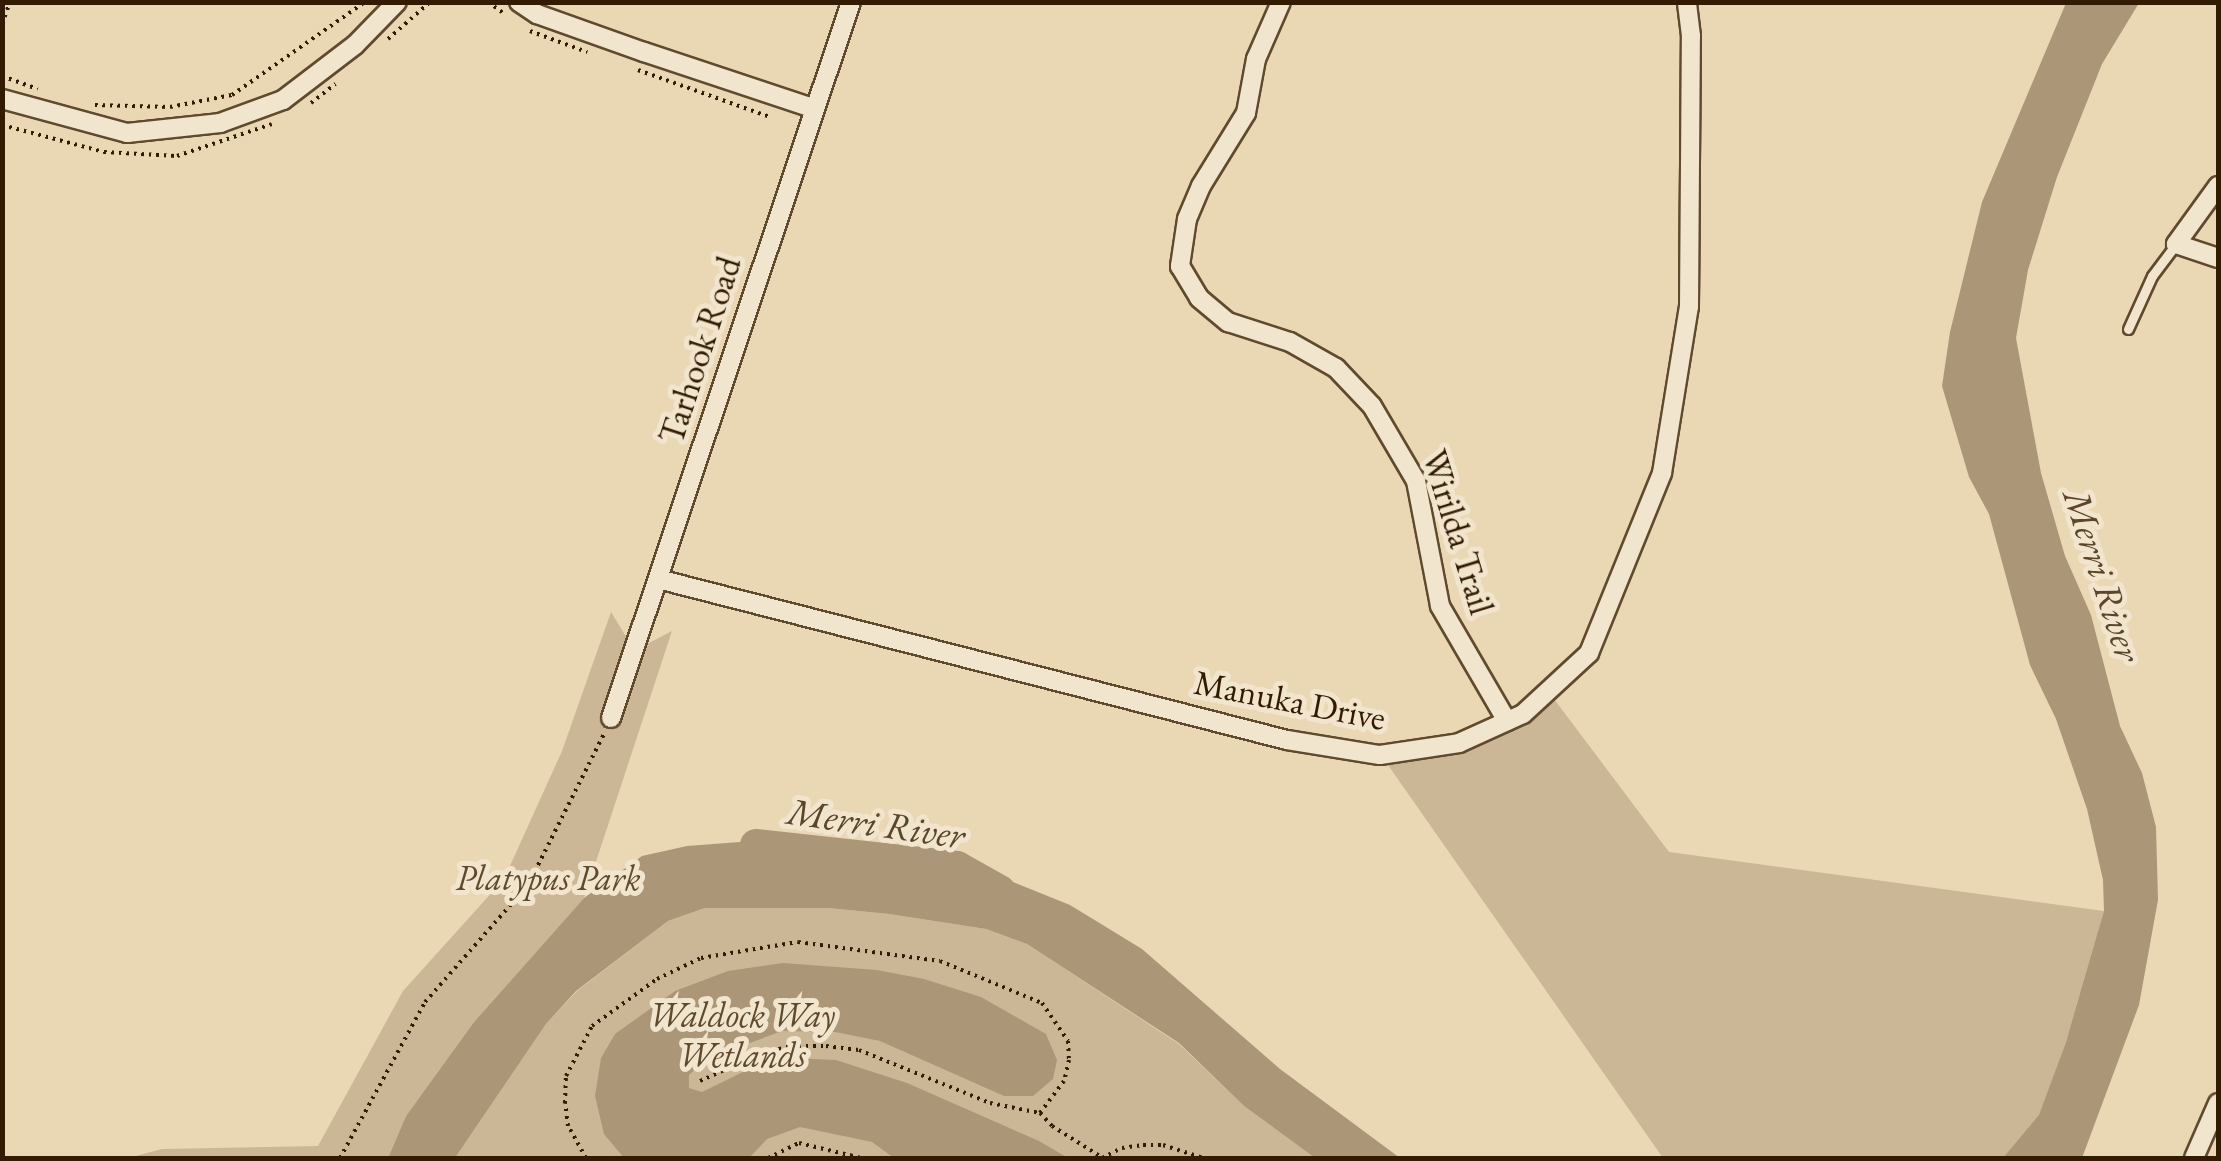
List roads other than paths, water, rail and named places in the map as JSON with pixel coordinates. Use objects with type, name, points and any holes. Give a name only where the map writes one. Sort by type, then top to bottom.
[{"type":"street","points":[[2,100],[127,133],[220,124],[284,100],[355,45],[397,2]]},
{"type":"street","points":[[519,2],[537,14],[815,109]]},
{"type":"street","name":"Tarhook Road","points":[[611,718],[852,2]]},
{"type":"street","name":"Wirilda Trail","points":[[1281,2],[1256,59],[1246,113],[1201,186],[1187,219],[1180,266],[1200,298],[1228,322],[1290,342],[1336,368],[1372,406],[1416,481],[1440,606],[1507,721]]},
{"type":"street","name":"Manuka Drive","points":[[658,579],[1287,740],[1380,755],[1459,742],[1524,714],[1589,653],[1662,473],[1689,307],[1691,36],[1687,2]]},
{"type":"street","points":[[2218,186],[2176,244],[2218,258]]},
{"type":"street","points":[[2194,1158],[2218,1103]]},
{"type":"lane","points":[[2128,329],[2152,276],[2176,244]]},
{"type":"waterway","name":"Merri River","points":[[756,845],[957,867],[1000,891]]},
{"type":"park label","name":"Platypus Park","points":[[548,878]]},
{"type":"park label","name":"Waldock Way Wetlands","points":[[742,1035]]}]
